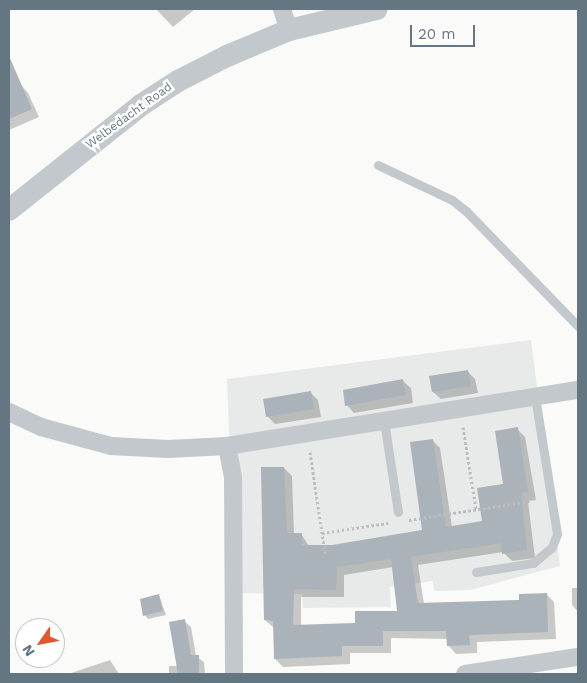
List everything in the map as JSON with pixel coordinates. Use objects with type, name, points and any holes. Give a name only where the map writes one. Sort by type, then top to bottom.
[{"type":"street","points":[[282,9],[289,30]]},
{"type":"street","name":"Welbedacht Road","points":[[9,210],[148,100],[227,56],[289,30],[377,9]]},
{"type":"street","points":[[9,412],[40,427],[111,446],[142,450],[227,446],[578,390]]},
{"type":"street","points":[[227,446],[233,477],[234,674]]},
{"type":"street","points":[[465,674],[578,657]]},
{"type":"lane","points":[[378,165],[452,200],[466,211],[578,326]]},
{"type":"lane","points":[[476,572],[533,563],[552,547],[557,534],[535,397]]},
{"type":"lane","points":[[384,421],[398,512]]},
{"type":"path","points":[[460,409],[476,509]]},
{"type":"path","points":[[308,434],[325,554]]},
{"type":"path","points":[[407,520],[530,502]]},
{"type":"path","points":[[322,533],[398,522]]},
{"type":"shaded area","points":[[531,340],[560,566],[470,590],[434,591],[433,581],[390,587],[391,607],[303,608],[302,594],[235,593],[227,379]]},
{"type":"building","points":[[9,56],[32,109],[9,119]]},
{"type":"building","points":[[468,370],[471,386],[432,392],[429,376]]},
{"type":"building","points":[[403,379],[406,395],[345,406],[343,390]]},
{"type":"building","points":[[311,391],[314,409],[266,417],[263,399]]},
{"type":"building","points":[[518,427],[528,492],[521,493],[527,550],[502,554],[501,543],[411,557],[418,603],[519,600],[519,594],[547,593],[548,632],[469,635],[470,645],[447,646],[446,631],[383,631],[383,646],[342,646],[342,656],[274,659],[273,621],[264,620],[261,467],[284,467],[287,533],[302,533],[302,545],[332,545],[422,530],[410,442],[433,439],[446,527],[482,521],[477,488],[503,484],[495,431]],"holes":[[[391,559],[397,611],[355,611],[355,623],[293,625],[294,589],[336,590],[337,567]]]},
{"type":"building","points":[[159,594],[163,611],[143,616],[140,599]]},
{"type":"building","points":[[185,619],[191,655],[199,655],[199,674],[178,674],[169,622]]}]
